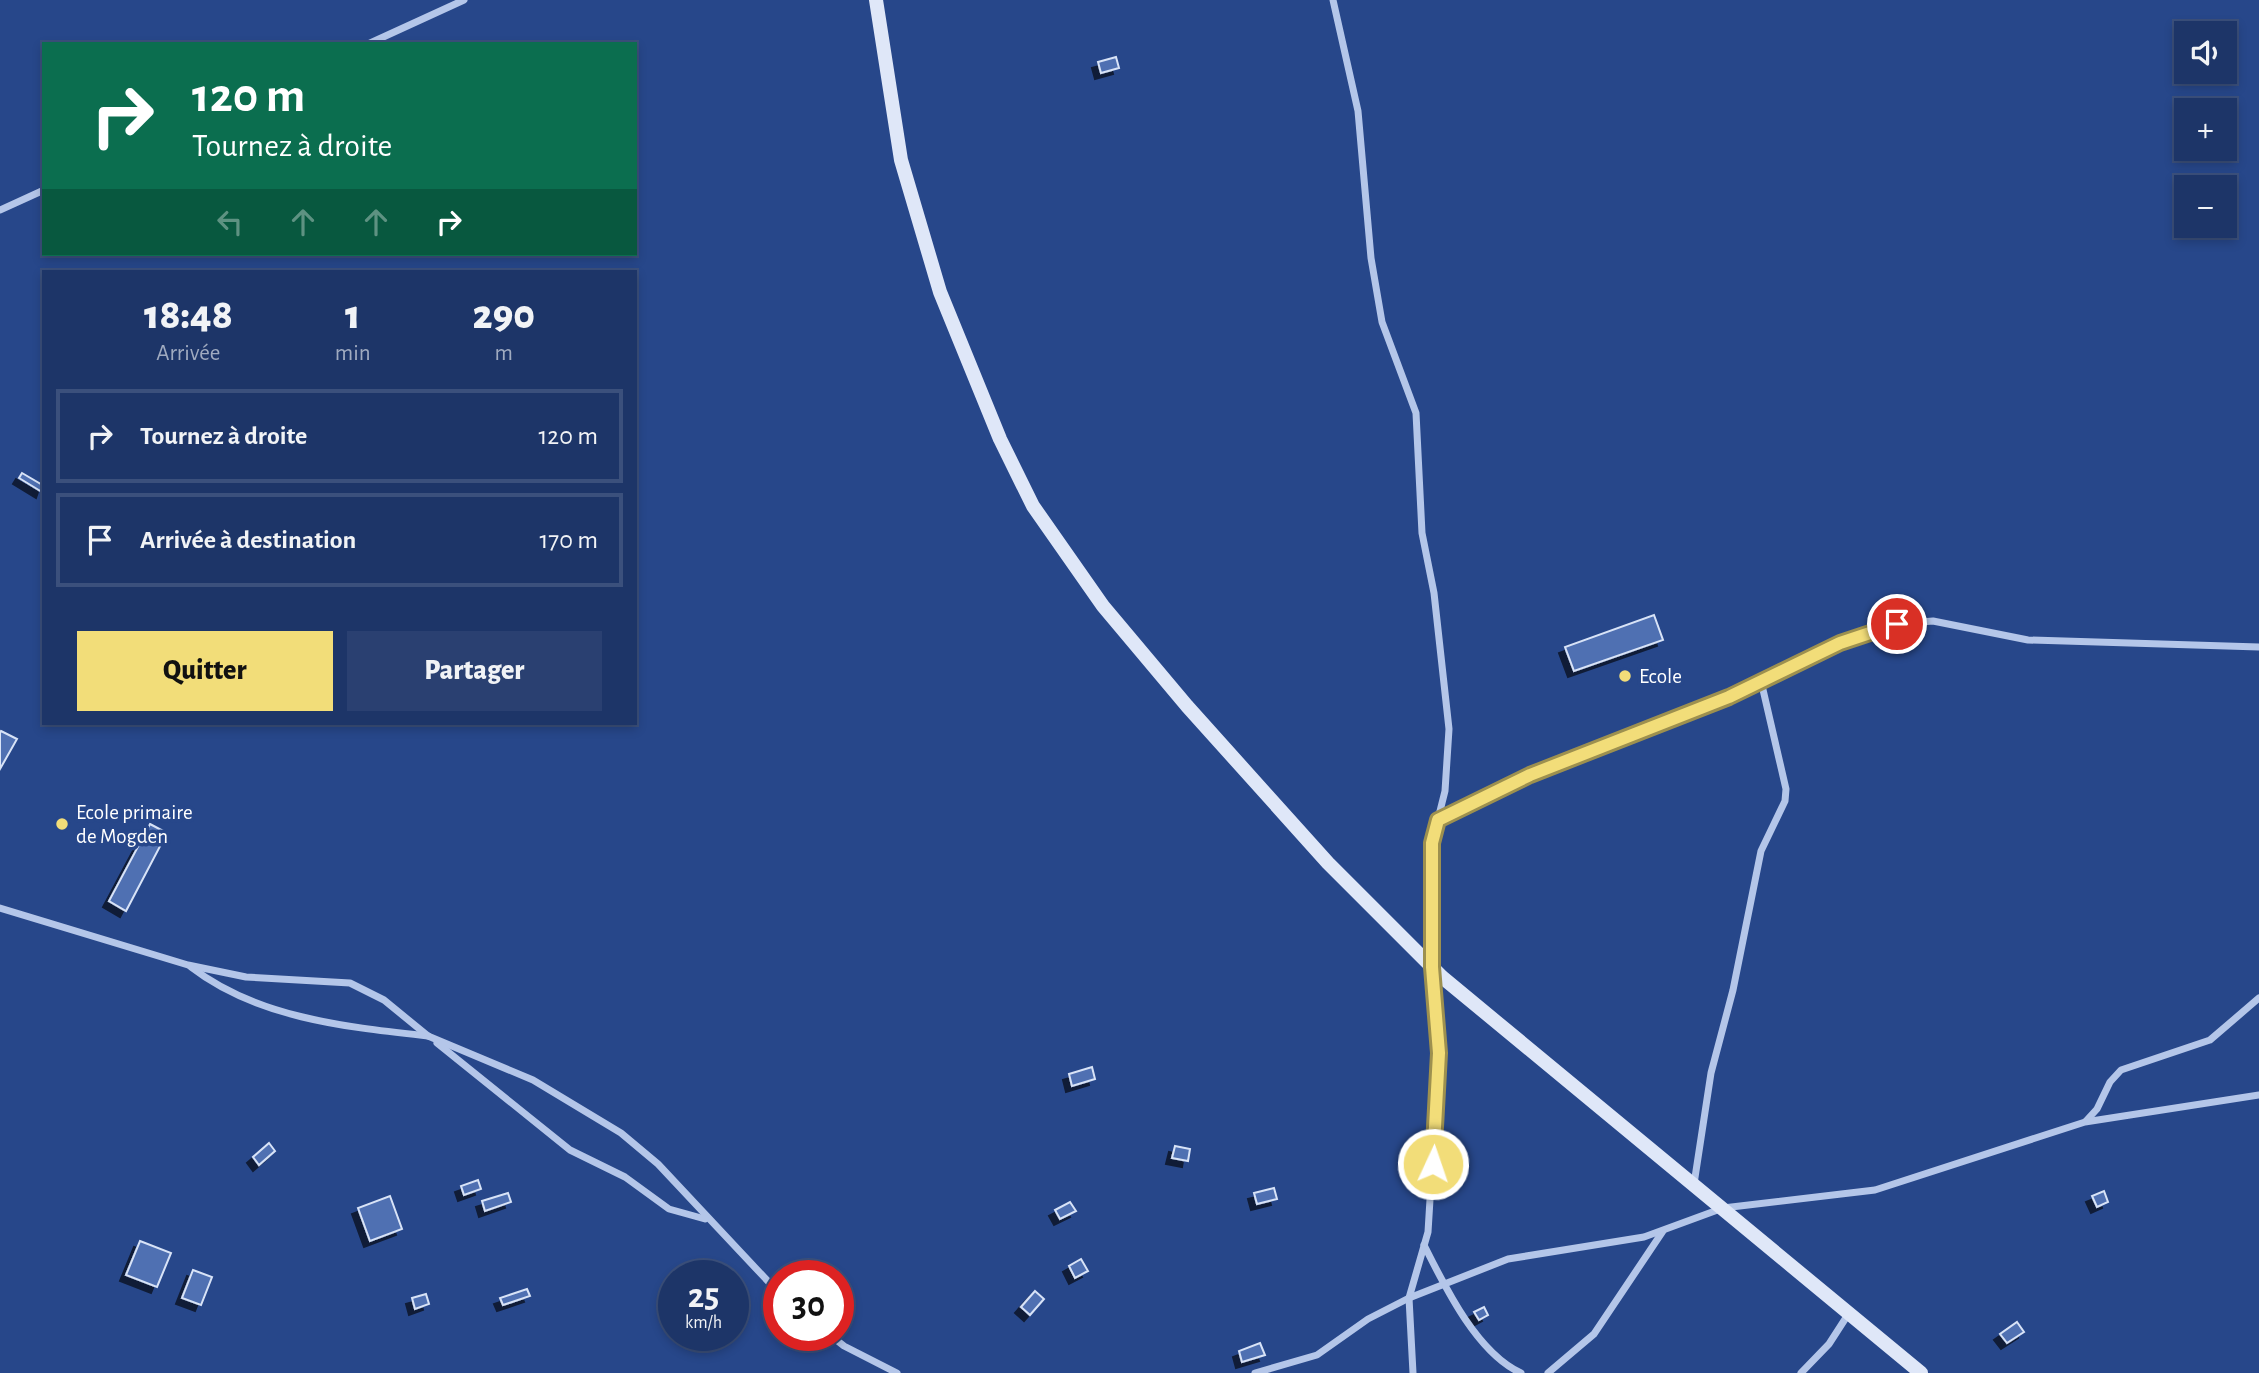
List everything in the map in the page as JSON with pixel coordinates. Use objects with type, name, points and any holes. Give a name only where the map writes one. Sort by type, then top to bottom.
[{"type":"street","points":[[372,42],[464,0]]},
{"type":"street","points":[[876,0],[901,160],[916,219],[965,358],[1033,506],[1103,606],[1187,706],[1328,863],[1432,967],[1921,1373]]},
{"type":"street","points":[[1333,0],[1358,111],[1371,258],[1382,321],[1416,413],[1422,533],[1434,593],[1449,729],[1445,791],[1432,843],[1432,967],[1439,1053],[1428,1232],[1409,1298],[1413,1373]]},
{"type":"street","points":[[0,210],[42,191]]},
{"type":"street","points":[[1438,820],[1530,775],[1687,715],[1840,643],[1897,624],[1922,621],[2028,640],[2259,646]]},
{"type":"street","points":[[1694,1185],[1711,1073],[1733,990],[1761,850],[1786,801],[1786,789],[1762,681]]},
{"type":"street","points":[[0,908],[188,965],[246,977],[350,983],[384,1000],[570,1150],[625,1177],[668,1209],[709,1220]]},
{"type":"street","points":[[188,965],[218,988],[250,1003],[377,1031],[428,1036],[533,1080],[621,1133],[659,1164],[763,1276]]},
{"type":"street","points":[[2085,1122],[2097,1110],[2110,1082],[2122,1070],[2210,1040],[2259,998]]},
{"type":"street","points":[[1255,1373],[1317,1355],[1368,1319],[1409,1298],[1508,1259],[1644,1237],[1723,1208],[1875,1190],[2085,1122],[2259,1095]]},
{"type":"street","points":[[1548,1373],[1594,1334],[1664,1230]]},
{"type":"street","points":[[1424,1245],[1443,1285],[1486,1346],[1506,1366],[1521,1373]]},
{"type":"street","points":[[1801,1373],[1829,1344],[1849,1312]]},
{"type":"street","points":[[854,1351],[897,1373]]},
{"type":"building","points":[[1116,57],[1119,68],[1101,73],[1098,62]]},
{"type":"building","points":[[22,473],[42,485],[42,492],[19,478]]},
{"type":"building","points":[[1654,615],[1663,640],[1574,671],[1565,647]]},
{"type":"building","points":[[1,731],[17,739],[0,769],[0,733]]},
{"type":"building","points":[[150,824],[167,833],[126,911],[109,901]]},
{"type":"building","points":[[1092,1067],[1095,1079],[1072,1086],[1069,1074]]},
{"type":"building","points":[[269,1143],[275,1151],[259,1165],[253,1157]]},
{"type":"building","points":[[1175,1146],[1190,1149],[1188,1161],[1172,1158]]},
{"type":"building","points":[[478,1180],[481,1189],[464,1195],[461,1186]]},
{"type":"building","points":[[1274,1188],[1277,1199],[1257,1204],[1254,1193]]},
{"type":"building","points":[[2104,1191],[2108,1202],[2097,1207],[2092,1196]]},
{"type":"building","points":[[508,1193],[511,1202],[485,1211],[482,1201]]},
{"type":"building","points":[[390,1196],[402,1229],[370,1241],[358,1208]]},
{"type":"building","points":[[1070,1202],[1076,1211],[1060,1219],[1055,1210]]},
{"type":"building","points":[[140,1241],[171,1253],[157,1287],[126,1275]]},
{"type":"building","points":[[1081,1259],[1088,1271],[1075,1278],[1069,1266]]},
{"type":"building","points":[[193,1270],[212,1277],[201,1305],[182,1298]]},
{"type":"building","points":[[527,1289],[530,1296],[503,1305],[500,1298]]},
{"type":"building","points":[[1035,1291],[1044,1299],[1030,1315],[1021,1307]]},
{"type":"building","points":[[426,1294],[429,1304],[415,1309],[412,1298]]},
{"type":"building","points":[[1484,1307],[1488,1315],[1479,1320],[1474,1312]]},
{"type":"building","points":[[2017,1322],[2024,1332],[2007,1343],[2000,1334]]},
{"type":"building","points":[[1260,1343],[1265,1355],[1242,1362],[1239,1351]]},
{"type":"place","name":"Ecole","points":[[1625,676]]},
{"type":"place","name":"Ecole primaire de Mogden","points":[[62,824]]},
{"type":"route","points":[[1433,1164],[1439,1053],[1432,967],[1432,843],[1438,820],[1530,775],[1687,715],[1840,643],[1897,624]]}]
